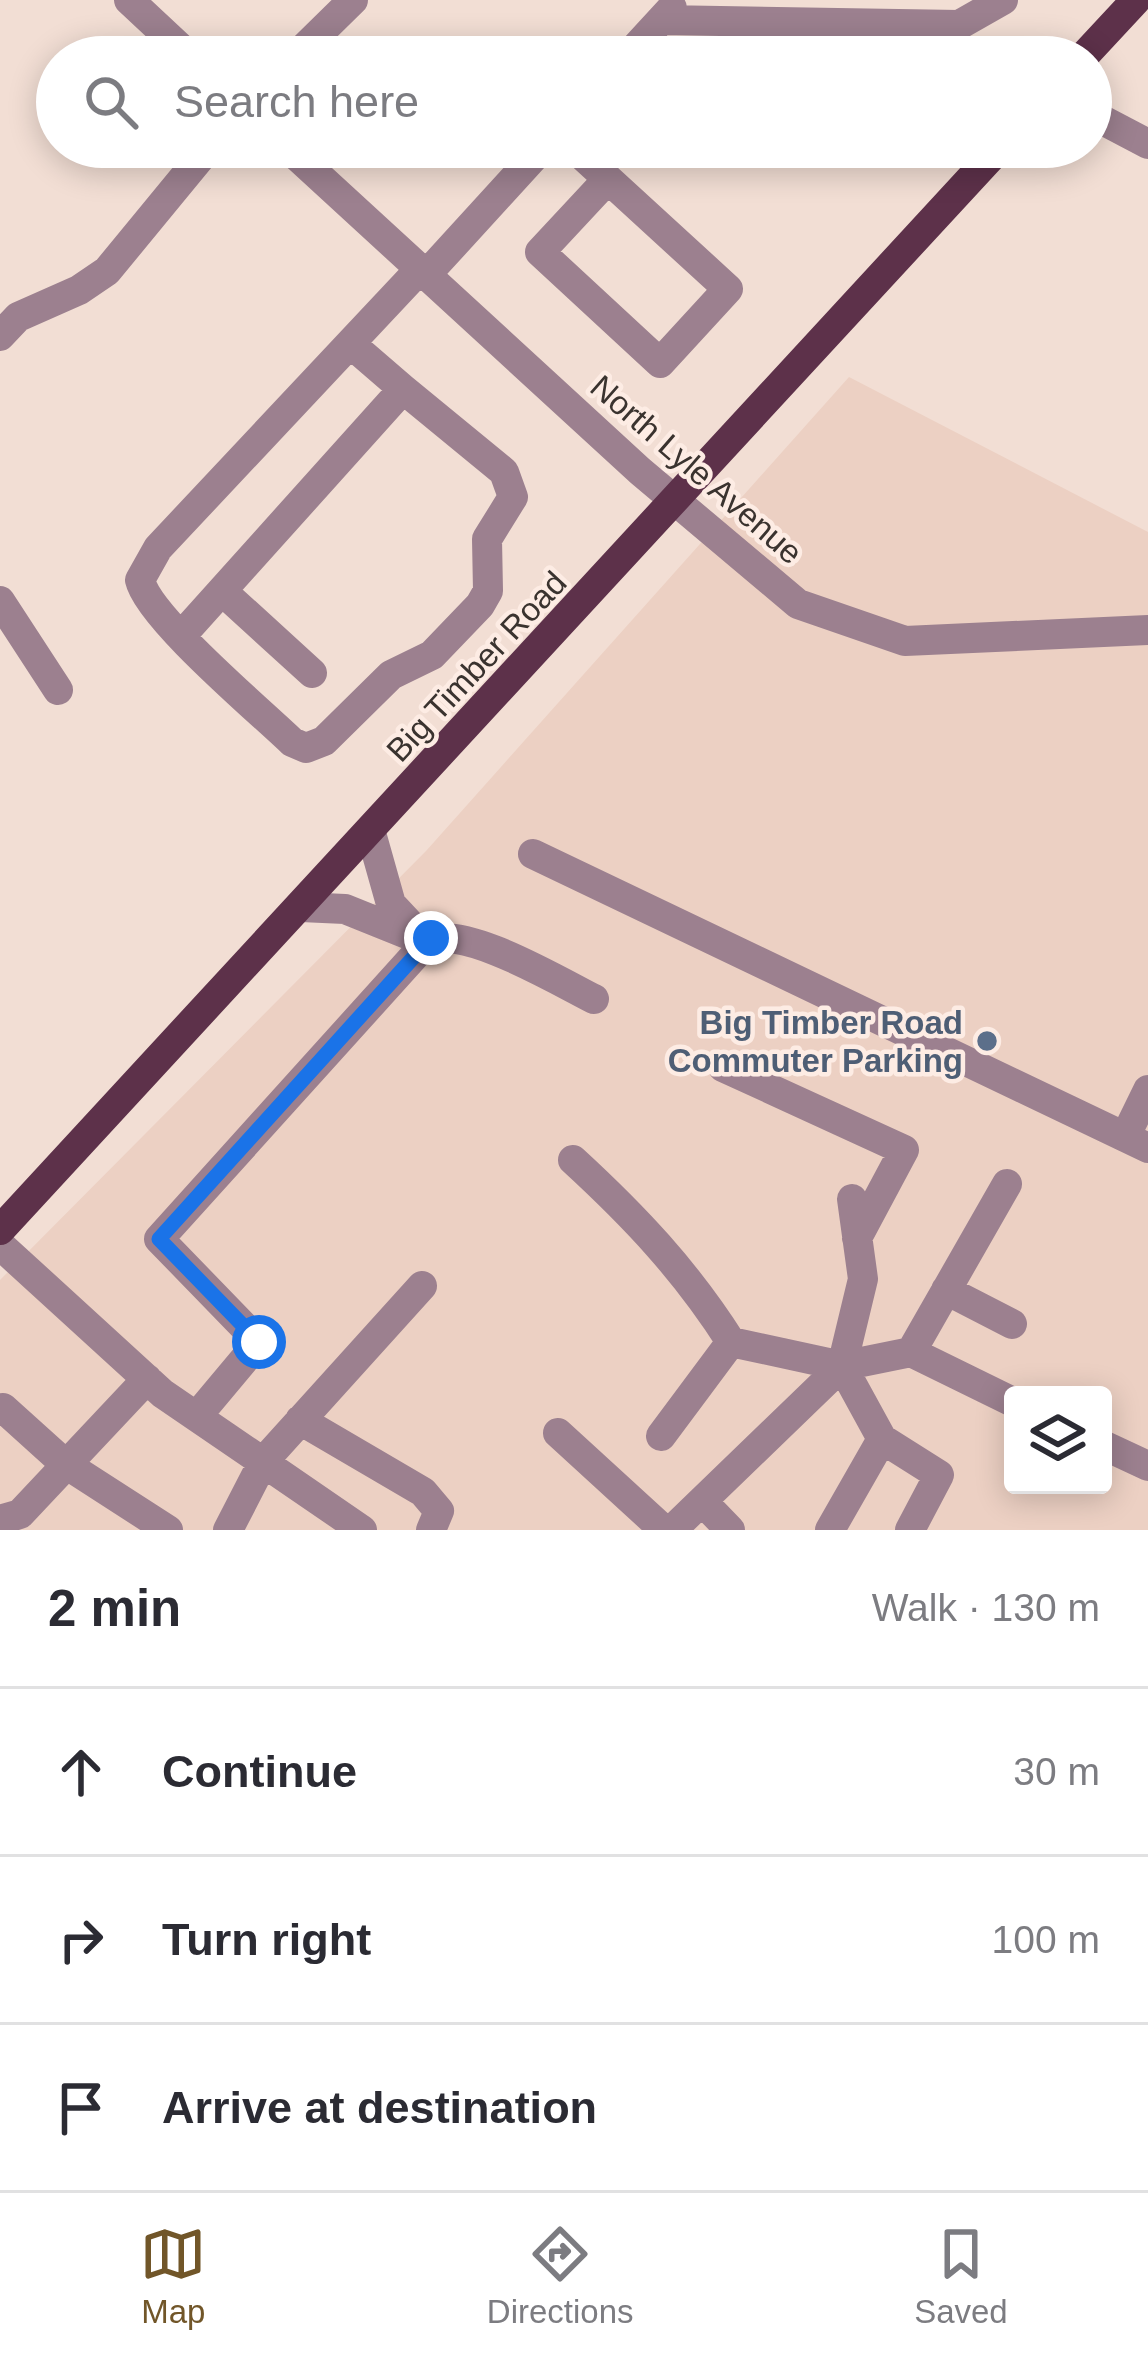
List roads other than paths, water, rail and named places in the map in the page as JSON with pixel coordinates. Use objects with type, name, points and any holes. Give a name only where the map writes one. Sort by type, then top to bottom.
[{"type":"main road","points":[[1103,36],[1136,0]]},
{"type":"main road","name":"Big Timber Road","points":[[0,1230],[981,168]]},
{"type":"street","points":[[129,0],[168,36]]},
{"type":"street","points":[[316,36],[353,0]]},
{"type":"street","points":[[646,36],[670,10],[959,25],[1004,0]]},
{"type":"street","points":[[1112,125],[1148,144]]},
{"type":"street","points":[[0,336],[19,317],[107,271],[190,168]]},
{"type":"street","name":"North Lyle Avenue","points":[[310,168],[676,502],[798,604],[905,641],[1148,630]]},
{"type":"street","points":[[352,345],[503,472],[512,489],[510,505],[487,538],[488,591],[471,617],[432,655],[391,675],[324,741],[307,748],[292,742],[182,635],[143,592],[142,569],[352,345],[523,168]]},
{"type":"street","points":[[596,168],[608,179],[728,289],[659,363],[540,252],[608,179]]},
{"type":"street","points":[[182,635],[404,389]]},
{"type":"street","points":[[222,590],[312,673]]},
{"type":"street","points":[[0,601],[58,689]]},
{"type":"street","points":[[371,833],[391,904],[427,942]]},
{"type":"street","points":[[533,854],[1137,1142],[1148,1090]]},
{"type":"street","points":[[301,907],[345,909],[427,942]]},
{"type":"street","points":[[197,1416],[259,1342],[159,1239],[427,942],[449,935],[514,959],[594,999]]},
{"type":"street","points":[[723,1067],[904,1150],[857,1238]]},
{"type":"street","points":[[573,1160],[689,1277],[731,1342],[844,1363],[911,1352],[1004,1398]]},
{"type":"street","points":[[911,1352],[1007,1184]]},
{"type":"street","points":[[558,1433],[668,1530],[844,1363],[863,1279],[852,1199]]},
{"type":"street","points":[[0,1245],[147,1378],[362,1530]]},
{"type":"street","points":[[228,1530],[263,1462],[422,1286]]},
{"type":"street","points":[[946,1290],[1012,1324]]},
{"type":"street","points":[[661,1436],[731,1342]]},
{"type":"street","points":[[844,1363],[881,1439],[939,1475],[910,1530]]},
{"type":"street","points":[[0,1520],[20,1514],[147,1378]]},
{"type":"street","points":[[0,1411],[3,1408],[64,1463],[168,1530]]},
{"type":"street","points":[[300,1420],[423,1492],[439,1511],[431,1530]]},
{"type":"street","points":[[830,1530],[881,1439]]},
{"type":"street","points":[[1112,1449],[1148,1466]]},
{"type":"street","points":[[702,1501],[730,1530]]},
{"type":"place","name":"Big Timber Road Commuter Parking","points":[[987,1041]]}]
